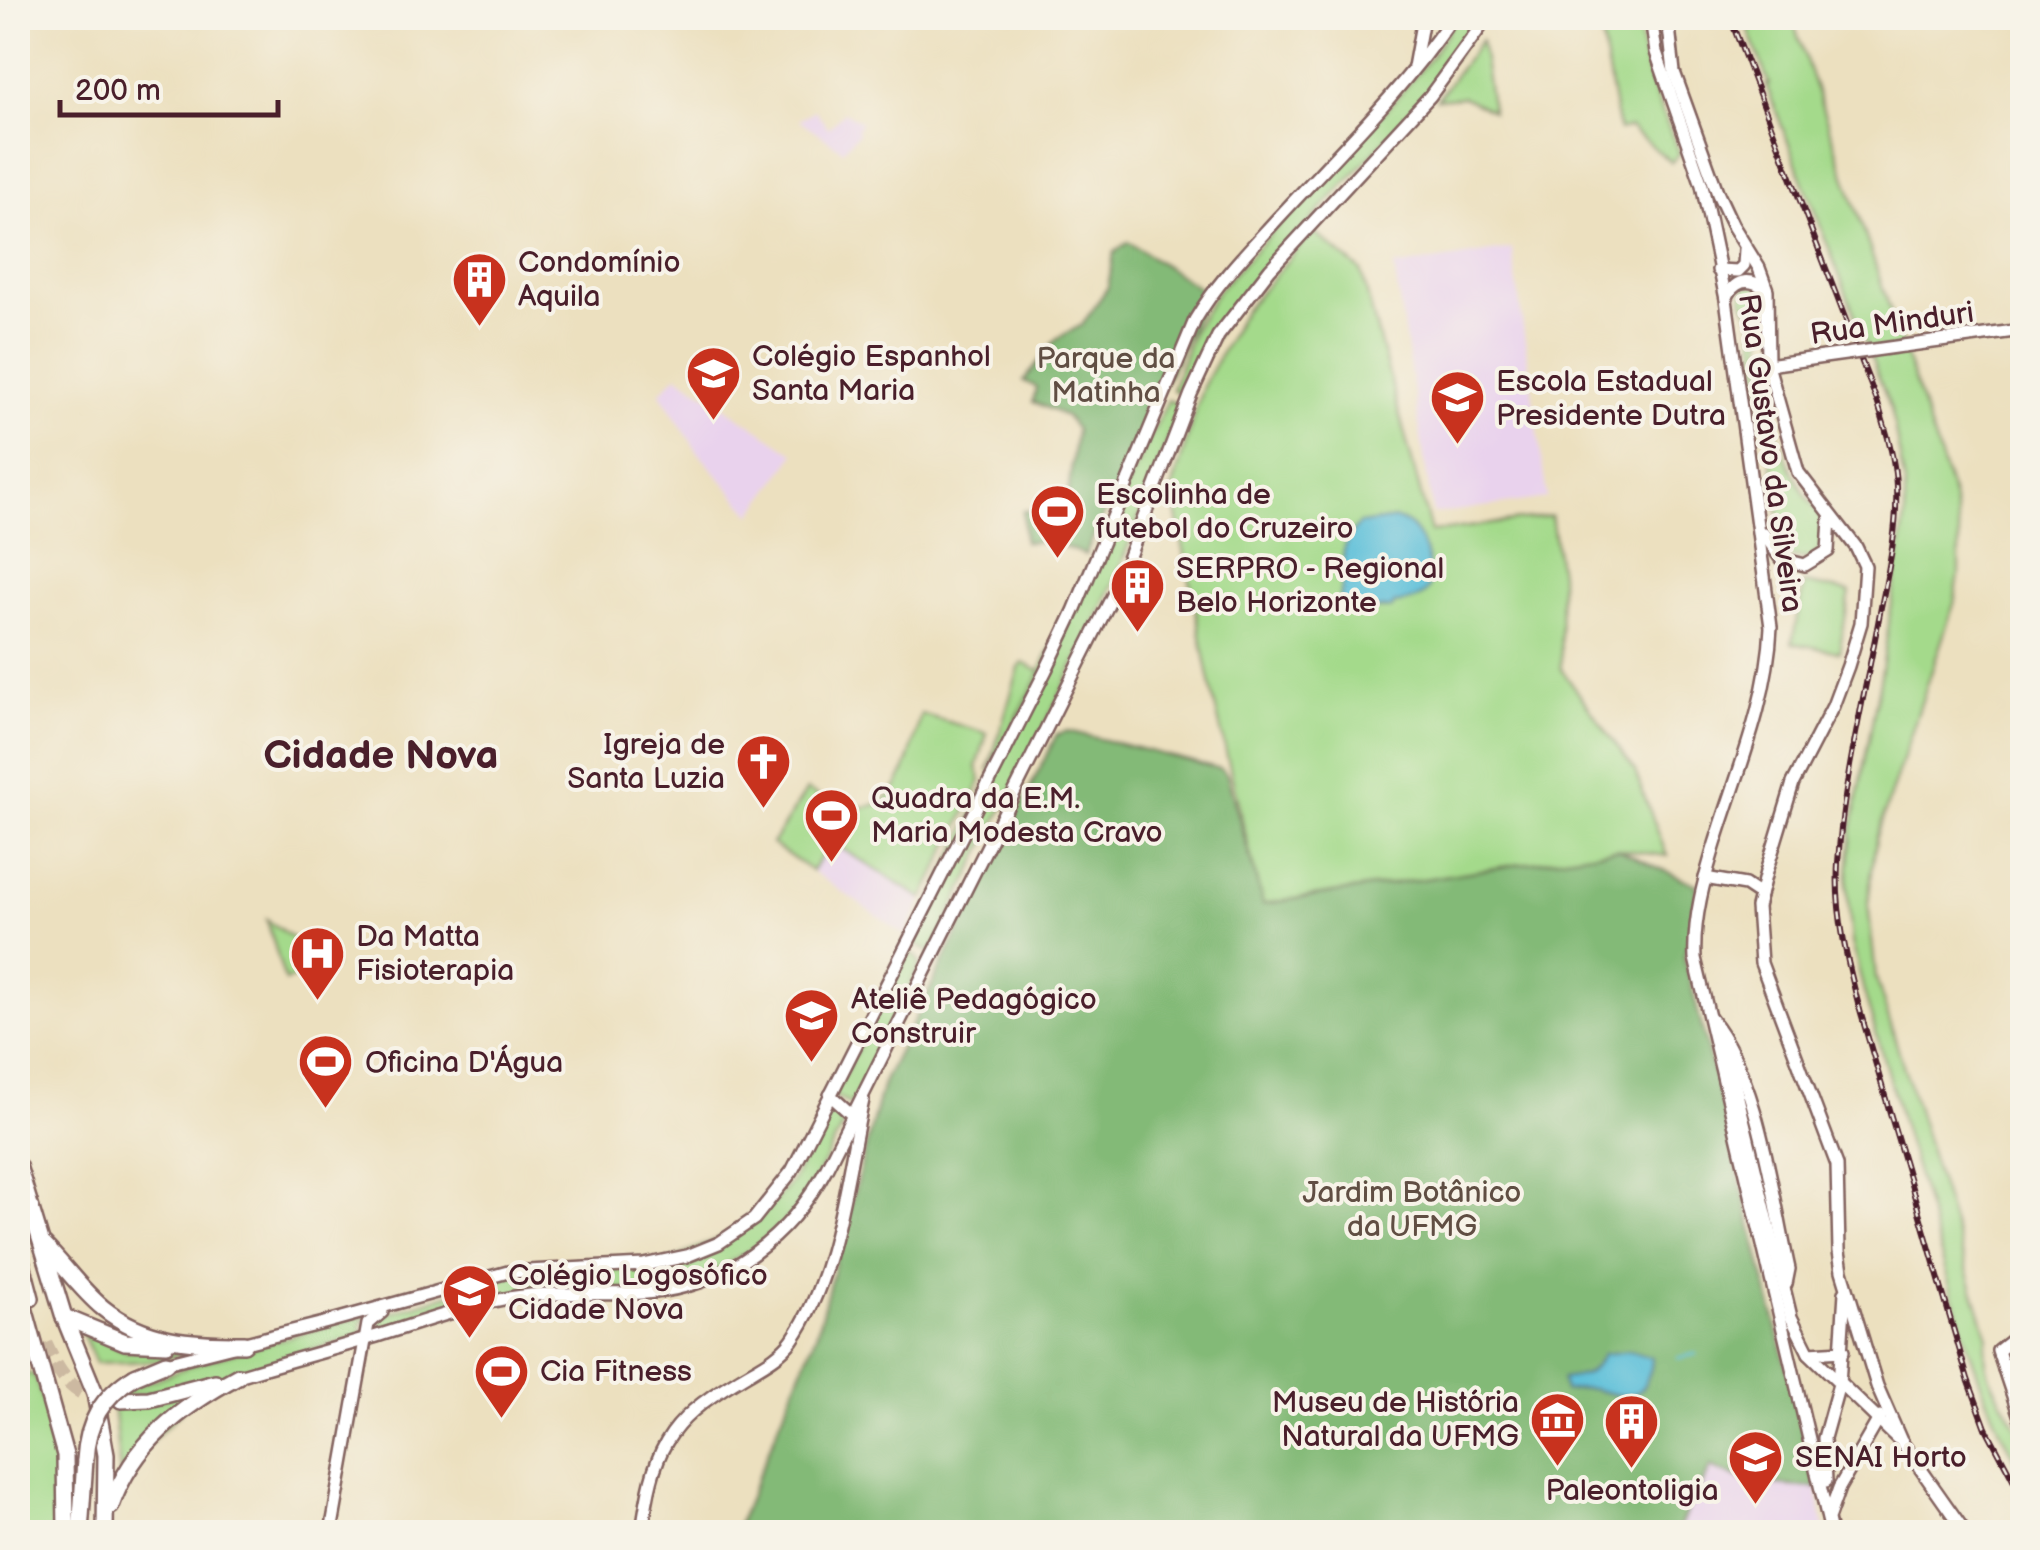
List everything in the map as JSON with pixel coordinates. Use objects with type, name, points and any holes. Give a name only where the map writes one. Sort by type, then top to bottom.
[{"type":"highway","points":[[18,1166],[64,1317],[89,1374],[102,1420],[108,1514],[105,1532]]},
{"type":"highway","points":[[41,1241],[88,1293],[118,1318],[154,1336],[185,1343]]},
{"type":"highway","points":[[18,1249],[44,1344]]},
{"type":"highway","points":[[18,1286],[65,1455],[66,1532]]},
{"type":"highway","points":[[64,1317],[132,1344],[244,1344]]},
{"type":"highway","points":[[80,1532],[87,1436],[97,1411],[134,1376],[166,1363]]},
{"type":"highway","points":[[108,1514],[129,1468],[161,1426],[238,1376]]},
{"type":"highway","points":[[120,1400],[149,1399],[238,1376]]},
{"type":"main road","points":[[166,1363],[524,1268],[644,1265],[705,1250],[754,1219],[792,1171],[1074,611],[1188,332],[1214,289],[1411,75],[1452,18]]},
{"type":"main road","points":[[238,1376],[495,1300],[668,1290],[722,1272],[772,1242],[800,1211],[826,1169],[997,833],[1118,585],[1213,345],[1238,306],[1430,96],[1488,18]]},
{"type":"main road","name":"Rua Gustavo da Silveira","points":[[1650,18],[1656,52],[1702,186],[1726,299],[1771,626],[1768,665],[1705,878],[1695,950],[1830,1526]]},
{"type":"main road","points":[[1668,18],[1674,72],[1718,194],[1767,290],[1768,365],[1798,472],[1862,555],[1865,566],[1860,622],[1832,706],[1793,784],[1760,895],[1756,926],[1761,963],[1838,1165],[1839,1251],[1885,1406],[1900,1441],[1965,1532]]},
{"type":"main road","points":[[1411,75],[1419,21]]},
{"type":"main road","points":[[1718,270],[1738,271],[1744,265],[1746,248]]},
{"type":"main road","points":[[1726,299],[1741,281],[1754,281],[1767,290]]},
{"type":"main road","name":"Rua Minduri","points":[[1768,365],[2022,330]]},
{"type":"main road","points":[[1167,384],[1178,396],[1191,394]]},
{"type":"main road","points":[[1160,400],[1180,401],[1185,410]]},
{"type":"main road","points":[[1760,526],[1781,559],[1806,565],[1828,551],[1828,512]]},
{"type":"main road","points":[[1705,878],[1746,885],[1760,895]]},
{"type":"main road","points":[[906,948],[924,960],[909,1001]]},
{"type":"main road","name":"Rua Gustavo da Silveira","points":[[1707,1014],[1734,1081],[1791,1317],[1809,1353],[1900,1441]]},
{"type":"main road","points":[[642,1532],[653,1470],[670,1434],[705,1399],[783,1352],[820,1287],[865,1090]]},
{"type":"main road","points":[[830,1095],[851,1114],[855,1134]]},
{"type":"main road","points":[[1830,1526],[1824,1438],[1839,1384],[1846,1285]]},
{"type":"main road","points":[[332,1532],[364,1340],[370,1320],[394,1304]]},
{"type":"main road","points":[[2022,1332],[1998,1351],[2022,1423]]},
{"type":"main road","points":[[1809,1353],[1843,1351]]},
{"type":"main road","points":[[2004,1369],[2022,1352]]},
{"type":"main road","points":[[1830,1526],[1839,1488],[1871,1438],[1885,1406]]},
{"type":"main road","points":[[1871,1438],[1882,1436],[1900,1441]]},
{"type":"shaded area","points":[[815,110],[828,128],[844,112],[861,122],[856,130],[859,132],[843,150],[799,120]]},
{"type":"shaded area","points":[[1512,249],[1547,498],[1433,514],[1394,267]]},
{"type":"shaded area","name":"Colégio Espanhol Santa Maria","points":[[677,375],[795,454],[752,515],[697,451],[660,393]]},
{"type":"shaded area","points":[[833,843],[923,899],[905,935],[812,871]]},
{"type":"shaded area","name":"SENAI Horto","points":[[1711,1467],[1751,1483],[1817,1488],[1825,1532],[1678,1532]]},
{"type":"green space","points":[[1456,18],[1482,18],[1426,95],[1242,296],[1224,320],[1186,394],[1172,390],[1193,330],[1217,291],[1395,100]]},
{"type":"green space","points":[[1598,18],[1638,18],[1648,73],[1680,154],[1671,162],[1630,128],[1619,131]]},
{"type":"green space","points":[[1744,18],[1792,18],[1953,496],[1959,535],[1954,604],[1876,839],[1868,903],[1876,978],[1988,1337],[1985,1351],[1990,1377],[2022,1440],[2022,1473],[1983,1389],[1963,1329],[1852,942],[1847,887],[1852,829],[1905,518],[1905,485],[1891,409]]},
{"type":"green space","points":[[1481,40],[1492,111],[1463,97],[1437,99]]},
{"type":"green space","points":[[1313,231],[1361,271],[1431,532],[1551,516],[1560,573],[1561,669],[1634,769],[1667,856],[1617,849],[1262,904],[1213,697],[1172,490],[1203,386],[1244,311]]},
{"type":"green space","name":"Parque da Matinha","points":[[1128,242],[1207,293],[1085,555],[1052,542],[1024,542],[1023,511],[1062,509],[1068,496],[1076,430],[1066,416],[1033,402],[1036,387],[1024,381],[1056,339],[1082,325],[1108,287],[1114,253]]},
{"type":"green space","points":[[1749,285],[1761,287],[1767,386],[1781,444],[1808,498],[1826,521],[1825,545],[1809,559],[1790,557],[1784,549],[1751,317],[1742,297]]},
{"type":"green space","points":[[1168,400],[1181,405],[1119,570],[931,953],[912,942]]},
{"type":"green space","points":[[1804,583],[1850,592],[1839,652],[1792,643]]},
{"type":"green space","points":[[1023,663],[1041,672],[988,771],[1019,668]]},
{"type":"green space","points":[[921,714],[987,733],[977,767],[981,781],[923,899],[833,843],[812,871],[772,844],[807,790],[836,803],[859,807],[890,796],[908,762]]},
{"type":"green space","name":"Jardim Botânico da UFMG","points":[[1068,731],[1221,769],[1227,775],[1263,904],[1617,849],[1697,885],[1694,923],[1684,956],[1817,1488],[1751,1483],[1711,1467],[1678,1532],[735,1532],[817,1332],[883,1083],[1057,734]]},
{"type":"green space","points":[[267,920],[334,967],[285,981]]},
{"type":"green space","points":[[908,953],[917,957],[920,965],[884,1036],[872,1070],[850,1105],[833,1095]]},
{"type":"green space","points":[[834,1106],[847,1117],[806,1197],[792,1215],[755,1247],[718,1269],[645,1289],[543,1291],[385,1329],[377,1325],[383,1315],[518,1272],[654,1268],[757,1221],[792,1181],[829,1108]]},
{"type":"green space","points":[[369,1314],[361,1324],[362,1335],[210,1381],[119,1398],[131,1388],[201,1362]]},
{"type":"green space","points":[[81,1330],[126,1351],[190,1352],[159,1361],[96,1363]]},
{"type":"green space","points":[[18,1374],[34,1374],[58,1447],[62,1532],[18,1532]]},
{"type":"green space","points":[[205,1387],[120,1473],[113,1404],[144,1404]]},
{"type":"water","points":[[1395,519],[1409,525],[1419,536],[1430,580],[1425,593],[1392,608],[1340,613],[1348,539],[1359,524]]},
{"type":"water","points":[[1629,1351],[1652,1358],[1646,1381],[1636,1392],[1624,1395],[1588,1389],[1564,1391],[1562,1379],[1587,1373],[1603,1354]]},
{"type":"waterway","points":[[1678,1358],[1696,1354]]},
{"type":"tunnel","points":[[45,1344],[76,1389],[108,1399]]},
{"type":"railway","points":[[1730,18],[1878,404],[1892,455],[1896,486],[1894,532],[1845,799],[1838,863],[1841,921],[1861,1014],[1968,1379],[1986,1428],[2022,1496]]},
{"type":"place","name":"Condomínio Aquila","points":[[479,328]]},
{"type":"place","name":"Colégio Espanhol Santa Maria","points":[[713,422]]},
{"type":"place","name":"Escola Estadual Presidente Dutra","points":[[1457,447]]},
{"type":"place","name":"Escolinha de futebol do Cruzeiro","points":[[1057,560]]},
{"type":"place","name":"SERPRO - Regional Belo Horizonte","points":[[1137,634]]},
{"type":"place","name":"Igreja de Santa Luzia","points":[[764,810]]},
{"type":"place","name":"Quadra da E.M. Maria Modesta Cravo","points":[[832,864]]},
{"type":"place","name":"Da Matta Fisioterapia","points":[[317,1002]]},
{"type":"place","name":"Ateliê Pedagógico Construir","points":[[812,1065]]},
{"type":"place","name":"Oficina D'Água","points":[[326,1111]]},
{"type":"place","name":"Colégio Logosófico Cidade Nova","points":[[469,1341]]},
{"type":"place","name":"Cia Fitness","points":[[501,1420]]},
{"type":"place","name":"Museu de História Natural da UFMG","points":[[1558,1468]]},
{"type":"place","name":"Paleontoligia","points":[[1632,1471]]},
{"type":"place","name":"SENAI Horto","points":[[1756,1506]]},
{"type":"district","name":"Cidade Nova","points":[[381,754]]}]
